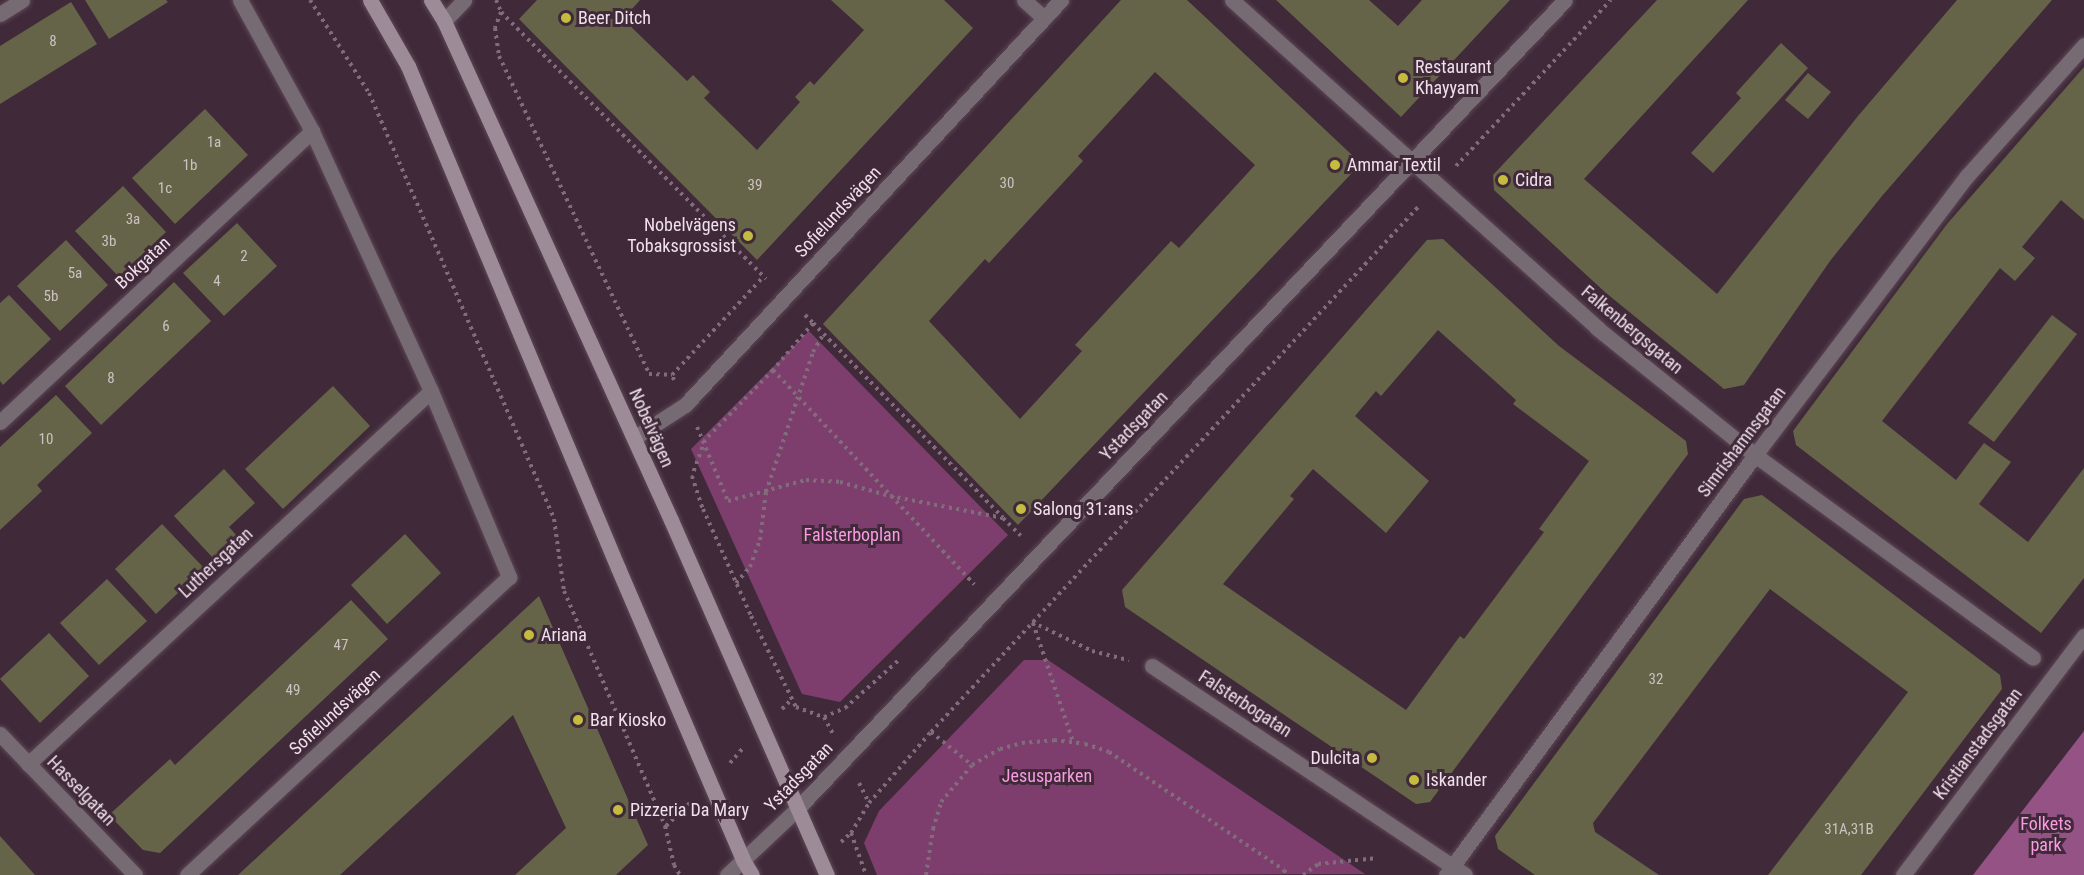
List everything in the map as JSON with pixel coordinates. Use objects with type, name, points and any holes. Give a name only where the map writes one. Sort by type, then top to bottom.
[{"type":"main road","points":[[370,0],[408,66],[743,860],[752,875]]},
{"type":"main road","name":"Nobelvägen","points":[[431,0],[444,21],[634,438],[827,875]]},
{"type":"street","points":[[0,14],[22,0]]},
{"type":"street","points":[[240,0],[312,132],[431,391]]},
{"type":"street","points":[[444,21],[464,0]]},
{"type":"street","points":[[1024,0],[1044,18]]},
{"type":"street","name":"Sofielundsvägen","points":[[634,438],[685,405],[1061,0]]},
{"type":"street","name":"Falkenbergsgatan","points":[[1232,0],[1437,187],[1597,328],[1755,455],[2033,658]]},
{"type":"street","name":"Ystadsgatan","points":[[727,875],[797,809],[1565,0]]},
{"type":"street","name":"Simrishamnsgatan","points":[[1455,872],[1755,455],[1967,176],[2084,45]]},
{"type":"street","name":"Bokgatan","points":[[0,423],[312,132]]},
{"type":"street","name":"Sofielundsvägen","points":[[188,875],[509,577],[431,391]]},
{"type":"street","name":"Luthersgatan","points":[[28,764],[431,391]]},
{"type":"street","name":"Kristianstadsgatan","points":[[1903,875],[2084,636]]},
{"type":"street","name":"Falsterbogatan","points":[[1152,666],[1455,872]]},
{"type":"street","name":"Hasselgatan","points":[[0,734],[135,875]]},
{"type":"path","points":[[310,0],[369,93],[554,519],[564,591],[665,826],[674,865],[680,875]]},
{"type":"path","points":[[496,0],[501,12],[495,28],[499,56],[649,374],[672,375]]},
{"type":"path","points":[[860,875],[865,873],[851,832],[869,803],[1032,622],[1611,0]]},
{"type":"path","points":[[813,323],[1038,554]]},
{"type":"path","points":[[736,583],[750,567],[760,540],[766,492],[813,352],[824,333]]},
{"type":"path","points":[[773,370],[967,576]]},
{"type":"path","points":[[705,440],[728,501],[806,480],[840,482],[890,496],[1003,518]]},
{"type":"path","points":[[1032,622],[1092,651],[1152,666]]},
{"type":"path","points":[[1032,622],[1073,742]]},
{"type":"path","points":[[931,732],[972,765]]},
{"type":"path","points":[[926,875],[931,838],[941,802],[972,765],[1000,749],[1022,743],[1054,740],[1073,742],[1109,752],[1284,870],[1287,875]]},
{"type":"path","points":[[1303,875],[1318,864],[1378,858]]},
{"type":"green space","name":"Falsterboplan","points":[[809,331],[1008,535],[840,702],[802,694],[691,449]]},
{"type":"green space","name":"Jesusparken","points":[[1024,660],[1048,660],[1365,874],[877,875],[864,843],[879,811]]},
{"type":"green space","name":"Folkets park","points":[[2084,731],[2084,875],[1973,875]]},
{"type":"building","points":[[85,0],[166,0],[168,2],[109,39]]},
{"type":"building","points":[[537,0],[640,0],[623,19],[687,81],[693,75],[710,92],[704,98],[757,150],[800,102],[795,97],[810,81],[814,85],[864,30],[831,0],[944,0],[973,28],[757,260],[519,19]]},
{"type":"building","points":[[1121,0],[1187,0],[1352,155],[1352,173],[1018,525],[823,324]],"holes":[[[1155,72],[1255,165],[1179,248],[1171,241],[1075,345],[1082,351],[1020,419],[929,321],[985,259],[989,263],[1083,161],[1078,156]]]},
{"type":"building","points":[[1276,0],[1369,0],[1398,26],[1422,0],[1510,0],[1401,117]]},
{"type":"building","points":[[1657,0],[1748,0],[1584,179],[1717,294],[1858,116],[1957,0],[2052,0],[1882,196],[1830,261],[1744,385],[1724,389],[1606,293],[1494,190],[1493,175]]},
{"type":"building","points":[[71,2],[97,44],[0,104],[0,46]]},
{"type":"building","points":[[1781,43],[1808,68],[1713,173],[1691,153],[1741,98],[1736,93]]},
{"type":"building","points":[[2084,67],[2084,220],[2061,200],[2022,247],[2035,258],[2015,281],[2000,268],[1882,421],[1956,480],[1984,443],[2011,462],[1979,504],[2028,542],[2084,468],[2084,578],[2041,633],[1796,445],[1793,431],[1947,224]]},
{"type":"building","points":[[1808,73],[1831,92],[1808,119],[1785,100]]},
{"type":"building","points":[[205,109],[248,155],[175,224],[132,178]]},
{"type":"building","points":[[123,186],[166,232],[119,277],[75,231]]},
{"type":"building","points":[[237,223],[277,266],[224,316],[183,273]]},
{"type":"building","points":[[1443,239],[1559,346],[1686,441],[1688,454],[1430,802],[1416,804],[1125,607],[1122,590],[1427,240]],"holes":[[[1438,330],[1516,400],[1513,404],[1589,461],[1539,529],[1544,532],[1464,639],[1460,636],[1406,710],[1223,584],[1294,499],[1290,496],[1313,469],[1386,533],[1429,481],[1355,416],[1376,391],[1381,396]]]},
{"type":"building","points":[[66,240],[108,285],[60,331],[17,286]]},
{"type":"building","points":[[174,282],[211,321],[101,425],[65,386]]},
{"type":"building","points":[[9,295],[51,339],[3,385],[0,381],[0,303]]},
{"type":"building","points":[[2052,315],[2077,334],[1994,442],[1968,423]]},
{"type":"building","points":[[333,386],[370,426],[283,509],[245,469]]},
{"type":"building","points":[[56,395],[92,433],[37,485],[42,491],[0,530],[0,447]]},
{"type":"building","points":[[224,469],[255,503],[229,527],[237,536],[213,558],[174,516]]},
{"type":"building","points":[[1762,495],[2000,675],[2002,689],[1861,875],[1768,875],[1908,692],[1770,589],[1593,823],[1595,832],[1659,875],[1535,875],[1498,849],[1495,836],[1744,499]]},
{"type":"building","points":[[162,524],[204,568],[156,614],[115,569]]},
{"type":"building","points":[[405,534],[441,573],[387,624],[351,585]]},
{"type":"building","points":[[107,579],[147,621],[99,665],[60,623]]},
{"type":"building","points":[[539,596],[648,845],[616,875],[515,875],[566,828],[513,715],[340,875],[238,875]]},
{"type":"building","points":[[351,600],[388,639],[160,853],[143,850],[109,815],[170,759],[175,765]]},
{"type":"building","points":[[49,633],[89,676],[40,723],[0,679]]},
{"type":"building","points":[[0,836],[35,875],[0,875]]},
{"type":"place","name":"Beer Ditch","points":[[566,18]]},
{"type":"place","name":"Restaurant Khayyam","points":[[1403,78]]},
{"type":"place","name":"Ammar Textil","points":[[1335,165]]},
{"type":"place","name":"Cidra","points":[[1503,180]]},
{"type":"place","name":"Nobelvägens Tobaksgrossist","points":[[748,236]]},
{"type":"place","name":"Salong 31:ans","points":[[1021,509]]},
{"type":"place","name":"Ariana","points":[[529,635]]},
{"type":"place","name":"Bar Kiosko","points":[[578,720]]},
{"type":"place","name":"Dulcita","points":[[1372,758]]},
{"type":"place","name":"Iskander","points":[[1414,780]]},
{"type":"place","name":"Pizzeria Da Mary","points":[[618,810]]}]
